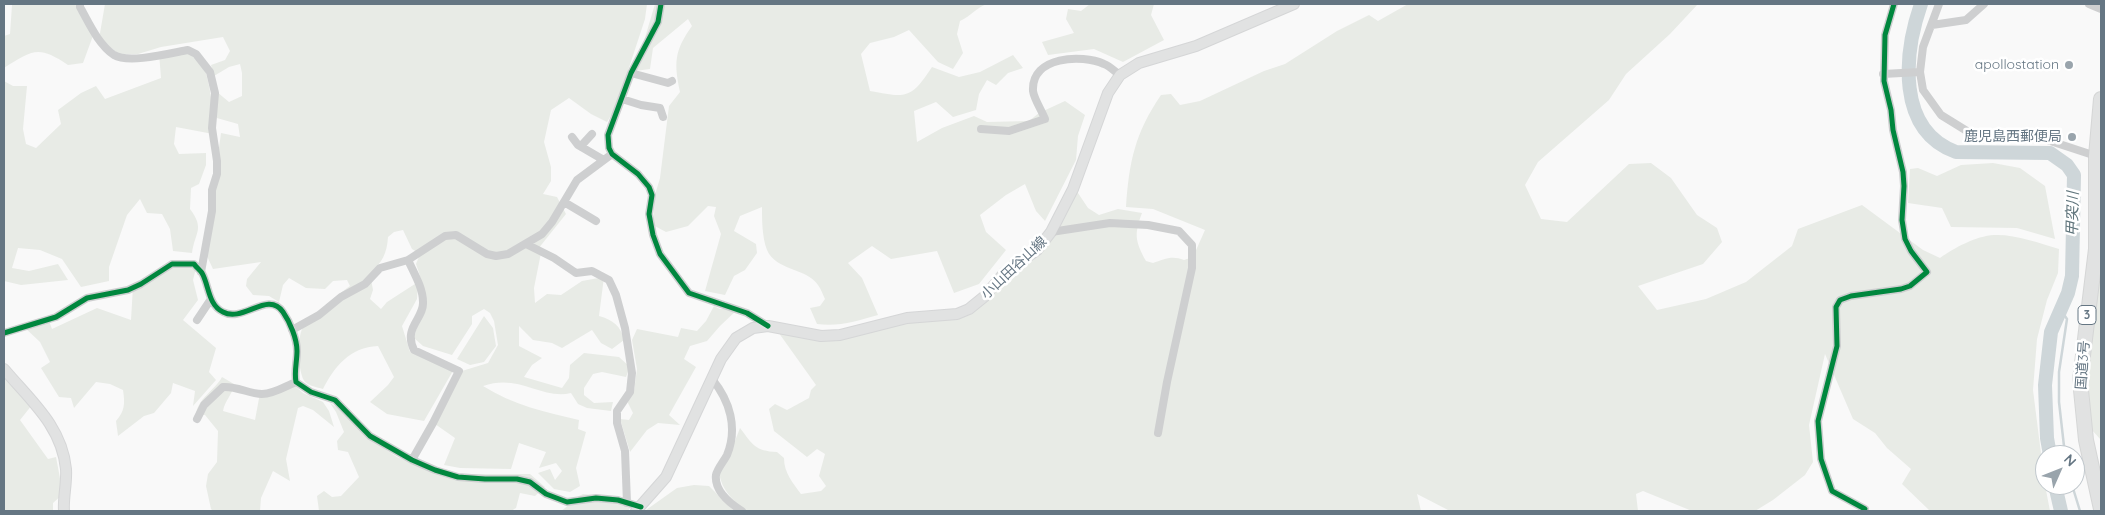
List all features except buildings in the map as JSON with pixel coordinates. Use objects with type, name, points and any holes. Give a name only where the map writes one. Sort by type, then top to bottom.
[{"type":"highway","name":"国道3号","points":[[2101,99],[2096,156],[2096,249],[2080,380],[2086,440],[2101,509]]},
{"type":"main road","name":"小山田谷山線","points":[[638,509],[666,477],[725,351],[736,338],[753,328],[768,326],[821,336],[840,335],[907,318],[963,312],[974,306],[1004,273],[1038,250],[1051,232],[1070,196],[1108,94],[1120,75],[1139,63],[1196,46],[1294,4]]},
{"type":"main road","points":[[4,369],[48,420],[59,439],[66,470],[64,511]]},
{"type":"street","points":[[80,4],[97,37],[114,55],[123,58],[139,58],[188,50],[196,54],[210,72],[215,93],[212,128],[217,174],[212,190],[212,211],[201,272]]},
{"type":"street","points":[[661,4],[658,22],[632,73],[608,135],[609,148],[612,154],[638,174],[649,187],[652,195],[649,214],[653,236],[660,254],[689,294],[747,313],[768,326]]},
{"type":"street","points":[[1863,510],[1832,491],[1820,453],[1818,421],[1837,346],[1836,307],[1840,300],[1851,296],[1901,289],[1910,286],[1927,272],[1911,251],[1905,239],[1902,220],[1903,172],[1892,130],[1883,74],[1885,35],[1894,4]]},
{"type":"street","points":[[1940,4],[1924,47],[1920,72],[1923,90],[1941,115],[1975,136],[2038,138],[2096,156]]},
{"type":"street","points":[[1932,25],[1966,20],[1984,4]]},
{"type":"street","points":[[2089,4],[2101,9]]},
{"type":"street","points":[[981,129],[1009,131],[1045,119],[1033,91],[1035,78],[1041,69],[1058,60],[1087,59],[1105,64],[1120,75]]},
{"type":"street","points":[[1883,74],[1920,72]]},
{"type":"street","points":[[632,73],[668,83],[672,81]]},
{"type":"street","points":[[622,98],[642,105],[660,108],[662,117]]},
{"type":"street","points":[[581,146],[592,134]]},
{"type":"street","points":[[572,137],[581,146],[602,159]]},
{"type":"street","points":[[292,330],[319,315],[341,297],[365,284],[380,268],[408,260],[445,236],[456,235],[487,254],[496,256],[508,254],[542,234],[552,222],[577,180],[602,159],[612,154]]},
{"type":"street","points":[[564,202],[596,221]]},
{"type":"street","points":[[1051,232],[1110,223],[1148,225],[1178,231],[1192,245],[1192,268],[1158,433]]},
{"type":"street","points":[[526,244],[554,258],[576,273],[592,272],[609,280],[616,295],[625,328],[632,373],[630,392],[617,411],[617,423],[625,451],[627,502]]},
{"type":"street","points":[[408,260],[421,291],[424,304],[411,331],[410,343],[414,350],[459,371],[433,424],[412,460]]},
{"type":"street","points":[[4,333],[56,317],[87,298],[128,290],[172,264],[194,264],[201,272],[211,299],[217,308],[224,313],[234,316],[247,312],[261,304],[273,305],[282,310],[292,330],[297,350],[296,382],[311,392],[335,400],[370,436],[412,460],[458,477],[505,478],[530,482],[546,494],[567,502],[596,498],[627,502],[638,509]]},
{"type":"street","points":[[197,320],[211,299]]},
{"type":"street","points":[[712,379],[720,388],[731,413],[732,437],[727,454],[716,475],[718,487],[729,502],[742,511]]},
{"type":"street","points":[[197,419],[204,405],[223,387],[232,386],[261,394],[270,393],[296,382]]},
{"type":"shaded area","points":[[75,4],[94,33],[83,63],[68,65],[49,54],[36,52],[22,57],[4,68],[4,36],[10,34],[12,5]]},
{"type":"shaded area","points":[[105,4],[647,4],[645,19],[616,107],[607,122],[591,114],[569,98],[551,110],[544,142],[551,167],[551,181],[543,194],[557,197],[566,214],[538,249],[541,253],[534,288],[535,303],[547,294],[561,295],[582,281],[604,277],[599,316],[616,324],[624,340],[612,349],[601,343],[592,330],[562,348],[552,343],[533,340],[519,326],[519,346],[542,358],[532,365],[524,377],[562,388],[569,378],[570,365],[584,353],[619,357],[630,367],[626,377],[602,372],[593,374],[584,388],[584,395],[594,403],[613,402],[611,411],[587,408],[578,404],[571,393],[550,393],[519,384],[508,383],[483,386],[518,403],[579,420],[578,429],[586,432],[576,468],[580,486],[570,492],[554,489],[538,473],[550,469],[555,480],[562,471],[556,463],[539,468],[546,452],[519,443],[511,469],[460,468],[444,465],[455,438],[435,424],[462,371],[488,363],[498,345],[494,321],[490,313],[484,309],[472,316],[472,324],[452,355],[423,346],[414,338],[423,301],[422,285],[416,264],[420,254],[412,249],[403,230],[394,232],[388,237],[383,257],[370,274],[373,290],[370,299],[381,309],[387,302],[418,282],[417,299],[402,326],[410,352],[454,369],[424,421],[387,414],[370,402],[394,377],[378,346],[368,347],[351,354],[332,373],[323,389],[305,382],[301,372],[299,357],[299,341],[302,329],[316,313],[350,286],[347,280],[333,281],[325,289],[306,288],[289,278],[283,285],[279,302],[269,296],[253,295],[246,286],[247,279],[261,262],[213,269],[205,252],[221,133],[240,137],[238,124],[217,118],[217,92],[229,102],[242,96],[240,64],[229,67],[214,76],[211,65],[225,60],[230,51],[223,37],[161,47],[138,54],[119,54],[99,39]]},
{"type":"shaded area","points":[[655,4],[987,4],[960,21],[957,34],[963,53],[953,69],[938,62],[909,30],[894,37],[870,43],[861,54],[870,91],[892,95],[907,94],[919,85],[932,67],[959,77],[980,72],[1013,55],[1023,68],[1008,73],[996,85],[987,80],[979,94],[976,110],[953,117],[936,102],[914,111],[917,142],[942,128],[974,116],[987,122],[1029,121],[1039,113],[1065,101],[1085,115],[1078,136],[1076,160],[1045,221],[1036,211],[1025,184],[1006,195],[980,215],[986,232],[1006,250],[979,284],[954,293],[937,251],[891,259],[872,246],[848,263],[862,278],[878,315],[840,324],[817,324],[810,308],[820,306],[825,299],[821,290],[813,279],[807,275],[784,266],[771,257],[764,240],[762,207],[740,216],[734,231],[756,244],[757,253],[745,270],[734,276],[725,295],[705,291],[721,234],[714,216],[716,207],[708,206],[688,226],[666,232],[653,225],[655,195],[660,178],[669,106],[680,92],[676,65],[677,58],[682,43],[692,26],[688,19],[653,48],[650,69],[635,71]]},
{"type":"shaded area","points":[[1090,4],[1154,4],[1151,15],[1164,40],[1123,62],[1094,49],[1048,55],[1042,42],[1074,33],[1066,19],[1068,9],[1081,11]]},
{"type":"shaded area","points":[[1408,4],[1698,4],[1670,34],[1626,74],[1609,100],[1538,162],[1525,185],[1541,219],[1567,222],[1629,164],[1651,163],[1671,178],[1697,215],[1717,228],[1722,242],[1703,264],[1638,286],[1657,310],[1706,299],[1746,282],[1792,246],[1798,229],[1862,205],[1923,250],[1940,258],[1966,243],[1994,235],[2019,237],[2059,249],[2058,273],[2047,300],[2037,339],[2033,390],[2040,445],[2035,445],[2035,495],[2047,495],[2050,511],[1927,511],[1929,510],[1902,484],[1911,469],[1887,448],[1875,433],[1853,419],[1825,354],[1809,425],[1813,462],[1805,475],[1773,500],[1755,511],[1692,511],[1643,491],[1636,494],[1638,511],[1450,511],[1417,494],[1421,511],[746,511],[725,490],[719,473],[728,459],[740,428],[755,446],[777,452],[784,458],[787,473],[801,494],[821,491],[826,486],[819,476],[825,454],[817,449],[807,457],[774,431],[769,409],[775,404],[787,410],[809,398],[811,390],[816,385],[776,329],[836,333],[971,313],[1008,262],[1060,227],[1076,190],[1088,208],[1099,215],[1118,209],[1142,213],[1137,237],[1146,261],[1153,263],[1168,258],[1184,260],[1193,257],[1205,230],[1153,209],[1126,207],[1129,176],[1139,135],[1161,95],[1171,94],[1180,105],[1200,101],[1264,71],[1285,64],[1337,31],[1369,15],[1378,21]]},
{"type":"shaded area","points":[[181,50],[202,61],[211,97],[213,115],[213,134],[176,127],[174,144],[179,154],[206,153],[206,165],[199,184],[191,188],[190,209],[195,216],[198,226],[192,253],[173,251],[170,229],[162,214],[147,213],[140,199],[127,215],[109,267],[109,281],[81,287],[62,259],[40,250],[18,248],[12,268],[29,271],[58,264],[68,280],[21,285],[4,281],[4,81],[13,86],[27,86],[23,129],[26,144],[36,148],[61,124],[58,110],[81,93],[96,86],[105,99],[161,78],[159,53]]},
{"type":"shaded area","points":[[1993,163],[2020,168],[2045,186],[2055,239],[2017,228],[1951,227],[1942,208],[1908,203],[1910,169],[1918,168],[1937,176],[1961,165]]},
{"type":"shaded area","points":[[174,261],[196,268],[193,280],[198,300],[183,320],[216,348],[209,372],[216,380],[193,406],[195,391],[173,383],[171,393],[154,413],[144,416],[118,436],[116,421],[124,407],[123,390],[110,384],[96,382],[74,408],[71,398],[59,397],[41,368],[50,362],[40,342],[23,326],[48,318],[52,329],[97,308],[131,320],[133,286]]},
{"type":"shaded area","points":[[2101,261],[2101,440],[2091,429],[2087,387],[2087,359]]},
{"type":"shaded area","points":[[714,306],[720,309],[738,309],[707,341],[690,346],[684,359],[696,367],[669,415],[680,425],[658,423],[647,430],[630,452],[620,419],[629,420],[633,413],[627,401],[634,391],[637,369],[632,340],[637,329],[678,337],[681,328],[697,331],[706,321]]},
{"type":"shaded area","points":[[484,316],[493,328],[496,346],[484,362],[470,365],[457,359]]},
{"type":"shaded area","points":[[4,368],[32,405],[20,420],[48,459],[56,457],[63,494],[53,503],[53,511],[4,511]]},
{"type":"shaded area","points":[[222,377],[234,384],[223,411],[255,420],[260,393],[283,385],[295,386],[303,393],[323,402],[329,411],[334,427],[313,410],[303,406],[298,408],[286,459],[290,481],[273,471],[261,498],[260,511],[213,511],[211,509],[206,486],[208,474],[217,462],[218,431],[205,415],[196,415],[203,399]]},
{"type":"shaded area","points":[[330,403],[346,413],[367,437],[397,457],[437,474],[530,474],[545,487],[535,496],[520,493],[516,508],[511,511],[319,511],[317,496],[324,491],[332,497],[341,496],[359,477],[348,452],[338,450],[337,441],[344,432]]},
{"type":"shaded area","points":[[694,485],[709,486],[734,511],[646,510],[677,488]]},
{"type":"shaded area","points":[[583,494],[627,498],[635,501],[628,511],[561,511]]},
{"type":"waterway","name":"甲突川","points":[[1921,4],[1915,24],[1909,67],[1910,88],[1914,108],[1923,126],[1937,141],[1956,152],[2050,153],[2067,165],[2074,175],[2072,276],[2068,293],[2051,332],[2045,385],[2048,445]]},
{"type":"waterway","points":[[2060,309],[2067,319],[2059,372],[2059,402],[2064,445]]},
{"type":"waterway","name":"甲突川","points":[[2057,495],[2061,511]]},
{"type":"waterway","points":[[2075,495],[2080,511]]},
{"type":"cycle path","points":[[661,4],[658,22],[631,73],[608,135],[609,148],[612,154],[638,174],[649,187],[652,195],[649,214],[653,235],[660,254],[689,293],[747,313],[768,326]]},
{"type":"cycle path","points":[[1864,511],[1865,509],[1832,491],[1821,459],[1818,421],[1837,346],[1836,307],[1840,300],[1851,296],[1901,289],[1910,286],[1927,272],[1911,251],[1905,239],[1902,220],[1903,172],[1884,81],[1885,35],[1894,4]]},
{"type":"cycle path","points":[[4,333],[56,317],[87,298],[128,290],[172,264],[194,264],[202,273],[214,305],[223,312],[239,314],[263,305],[277,306],[288,321],[296,341],[296,382],[311,392],[335,400],[370,436],[412,460],[458,477],[517,479],[530,482],[546,494],[567,502],[596,498],[618,500],[641,507]]},
{"type":"place","name":"apollostation","points":[[2069,65]]},
{"type":"place","name":"鹿児島西郵便局","points":[[2072,137]]}]
